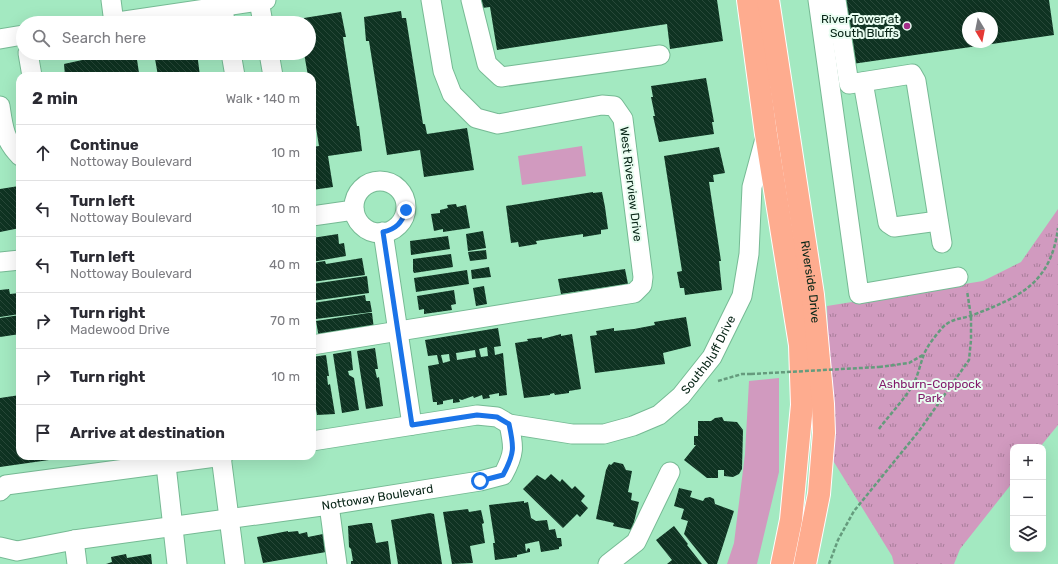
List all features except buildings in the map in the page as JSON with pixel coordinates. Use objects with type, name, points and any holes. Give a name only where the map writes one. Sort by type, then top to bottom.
[{"type":"main road","name":"Riverside Drive","points":[[748,0],[766,134],[800,345],[802,405],[791,520],[782,564]]},
{"type":"main road","name":"Riverside Drive","points":[[768,0],[813,294],[823,404],[824,433],[819,494],[805,564]]},
{"type":"street","points":[[111,0],[113,16]]},
{"type":"street","points":[[210,16],[224,15],[262,0],[263,16]]},
{"type":"street","name":"West Riverview Drive","points":[[398,333],[634,293],[642,285],[643,277],[623,119],[614,106],[602,105],[498,124],[476,118],[452,94],[443,71],[431,0]]},
{"type":"street","points":[[471,0],[487,64],[501,77],[660,55]]},
{"type":"street","points":[[818,0],[859,294],[958,277]]},
{"type":"street","points":[[836,0],[849,84],[912,74],[916,81],[942,243]]},
{"type":"street","points":[[29,60],[31,72]]},
{"type":"street","points":[[232,60],[234,72]]},
{"type":"street","points":[[270,60],[272,72]]},
{"type":"street","points":[[863,82],[888,223],[894,228],[938,221]]},
{"type":"street","points":[[0,106],[4,129],[10,146],[16,152]]},
{"type":"street","name":"Southbluff Drive","points":[[509,424],[572,434],[604,434],[633,426],[659,414],[681,396],[712,357],[742,296],[749,254],[752,187],[766,134]]},
{"type":"street","points":[[380,181],[389,182],[396,186],[402,193],[406,210],[404,218],[398,225],[383,232],[376,232],[364,226],[359,222],[354,210],[356,197],[364,186],[372,182],[380,181]]},
{"type":"street","points":[[316,215],[354,210]]},
{"type":"street","points":[[383,232],[412,425]]},
{"type":"street","points":[[0,262],[16,260]]},
{"type":"street","points":[[316,345],[398,333]]},
{"type":"street","points":[[316,440],[477,415],[497,417],[509,424]]},
{"type":"street","name":"Nottoway Boulevard","points":[[0,547],[17,551],[74,540],[329,505],[480,481],[503,475],[510,463],[514,447],[509,424]]},
{"type":"street","points":[[0,491],[6,485],[166,460],[172,526],[178,564]]},
{"type":"street","points":[[222,460],[235,564]]},
{"type":"street","points":[[608,564],[636,542],[670,472]]},
{"type":"street","points":[[329,505],[337,564]]},
{"type":"street","points":[[74,540],[77,564]]},
{"type":"path","points":[[879,429],[914,383],[923,355],[943,327],[953,319],[971,316],[1024,292],[1042,273],[1053,253],[1058,228]]},
{"type":"path","points":[[829,564],[838,540],[854,511],[919,431],[969,360],[971,316],[967,292],[958,277]]},
{"type":"path","points":[[750,374],[878,367],[909,362],[923,355]]},
{"type":"green space","points":[[582,146],[586,176],[522,185],[518,156]]},
{"type":"green space","name":"Ashburn-Coppock Park","points":[[1058,209],[1058,425],[1042,444],[1010,444],[1010,486],[960,549],[954,564],[894,564],[892,556],[832,459],[827,306],[983,281],[1021,262]]},
{"type":"green space","points":[[779,378],[779,472],[757,564],[727,564],[734,543],[745,454],[749,381]]},
{"type":"place","name":"River Tower at South Bluffs","points":[[907,26]]},
{"type":"route","points":[[406,210],[404,218],[398,225],[391,230],[383,232],[412,425],[477,415],[497,417],[509,424],[514,447],[510,463],[503,475],[480,481]]}]
